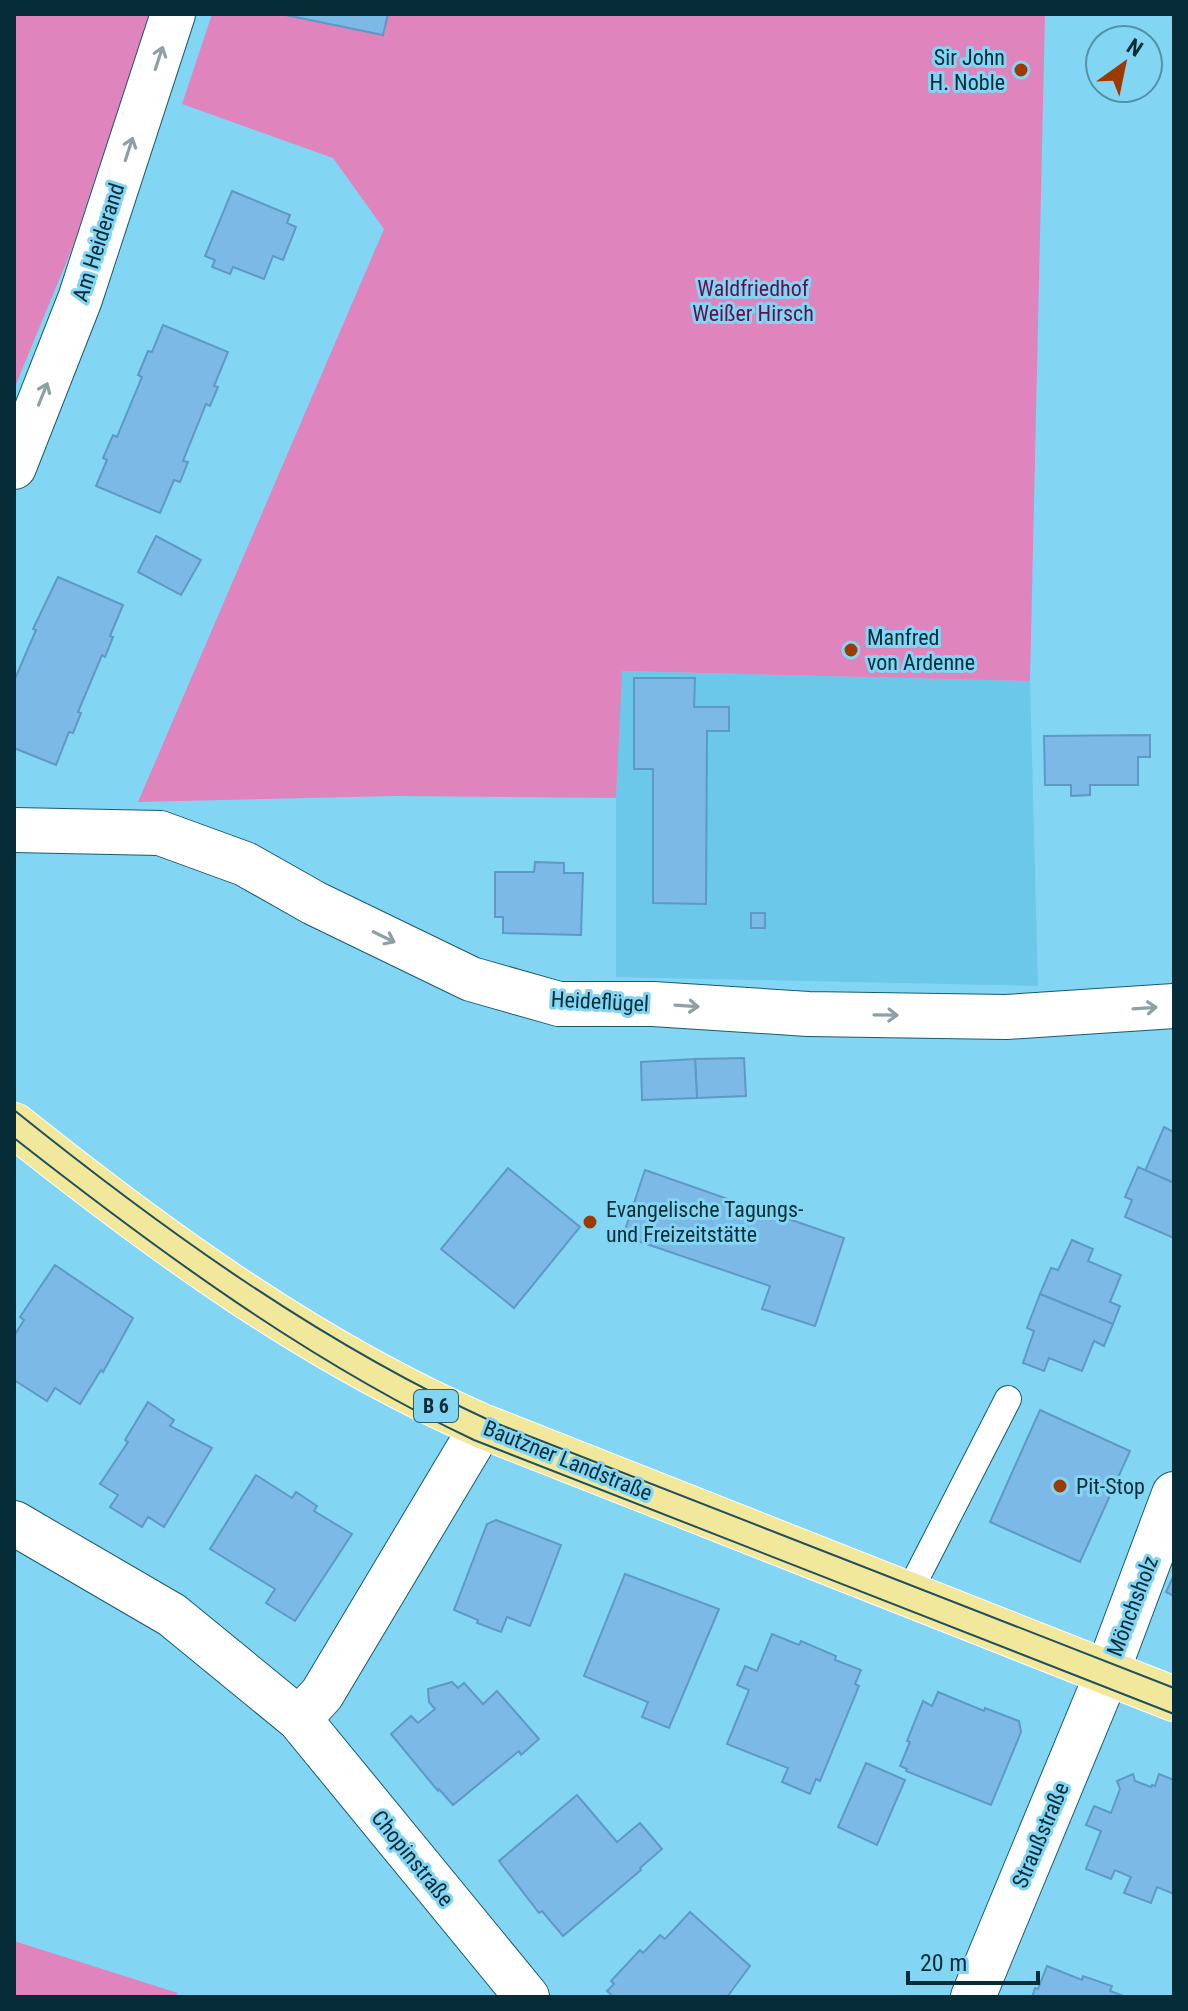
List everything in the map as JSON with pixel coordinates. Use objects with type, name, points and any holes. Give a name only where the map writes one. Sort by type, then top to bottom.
[{"type":"main road","name":"Bautzner Landstraße","points":[[14,1125],[181,1251],[277,1315],[418,1398],[1174,1699]]},
{"type":"street","name":"Am Heiderand","points":[[14,467],[80,299],[173,14]]},
{"type":"street","name":"Heideflügel","points":[[14,830],[160,833],[245,864],[314,903],[471,979],[559,1004],[653,1004],[808,1014],[1006,1017],[1174,1006]]},
{"type":"street","points":[[299,1719],[322,1694],[482,1426]]},
{"type":"street","name":"Mönchsholz","points":[[1107,1672],[1174,1494]]},
{"type":"street","name":"Chopinstraße","points":[[14,1523],[172,1615],[299,1719],[527,1997]]},
{"type":"street","name":"Straußstraße","points":[[973,1997],[1107,1672]]},
{"type":"lane","points":[[908,1594],[1008,1399]]},
{"type":"shaded area","points":[[621,671],[1030,681],[1038,986],[616,977],[616,798]]},
{"type":"green space","points":[[14,14],[150,14],[73,246],[14,389]]},
{"type":"green space","name":"Waldfriedhof Weißer Hirsch","points":[[212,14],[1045,14],[1030,681],[622,671],[616,798],[394,796],[138,802],[384,229],[333,158],[182,104]]},
{"type":"green space","points":[[14,1941],[178,1993],[174,1997],[14,1997]]},
{"type":"building","points":[[281,14],[388,14],[383,35]]},
{"type":"building","points":[[232,191],[290,215],[287,223],[296,227],[283,260],[273,256],[264,279],[233,267],[230,274],[212,267],[215,260],[205,256]]},
{"type":"building","points":[[163,325],[228,352],[214,386],[218,387],[210,406],[206,404],[183,461],[188,462],[180,482],[174,480],[160,513],[96,486],[107,460],[103,458],[113,435],[117,437],[142,377],[138,375]]},
{"type":"building","points":[[156,536],[201,560],[181,595],[138,572]]},
{"type":"building","points":[[58,577],[123,605],[105,657],[102,655],[78,712],[81,713],[73,733],[69,732],[56,765],[14,748],[14,681],[36,630],[33,629]]},
{"type":"building","points":[[634,678],[695,678],[694,707],[729,707],[729,731],[707,731],[706,904],[653,903],[653,769],[634,769]]},
{"type":"building","points":[[1150,735],[1150,757],[1138,757],[1138,785],[1090,785],[1090,795],[1071,796],[1071,785],[1045,785],[1044,736]]},
{"type":"building","points":[[535,862],[564,863],[564,873],[583,873],[581,935],[503,933],[503,917],[495,917],[495,872],[534,872]]},
{"type":"building","points":[[751,913],[765,913],[765,928],[751,928]]},
{"type":"building","points":[[744,1058],[746,1096],[697,1098],[695,1059]]},
{"type":"building","points":[[695,1059],[697,1098],[642,1100],[641,1062]]},
{"type":"building","points":[[1164,1127],[1174,1132],[1174,1183],[1145,1171]]},
{"type":"building","points":[[1138,1167],[1174,1183],[1174,1238],[1125,1217],[1132,1200],[1125,1197]]},
{"type":"building","points":[[508,1168],[580,1227],[514,1308],[441,1249]]},
{"type":"building","points":[[645,1170],[759,1210],[760,1204],[781,1211],[780,1216],[844,1238],[815,1326],[762,1309],[770,1286],[623,1236]]},
{"type":"building","points":[[1072,1240],[1093,1249],[1088,1261],[1121,1275],[1110,1302],[1120,1306],[1113,1324],[1040,1294],[1051,1268],[1058,1270]]},
{"type":"building","points":[[55,1265],[133,1318],[103,1372],[101,1370],[80,1404],[55,1388],[47,1401],[14,1380],[14,1336],[24,1320],[20,1317]]},
{"type":"building","points":[[1040,1294],[1113,1324],[1104,1346],[1094,1341],[1082,1371],[1049,1358],[1044,1371],[1023,1363],[1034,1331],[1027,1328]]},
{"type":"building","points":[[148,1402],[174,1420],[170,1426],[212,1448],[164,1527],[148,1517],[142,1527],[110,1507],[118,1495],[100,1484],[128,1442],[125,1440]]},
{"type":"building","name":"Pit-Stop","points":[[1040,1410],[1130,1451],[1080,1562],[990,1522]]},
{"type":"building","points":[[256,1475],[292,1498],[296,1492],[317,1506],[314,1511],[352,1534],[295,1621],[266,1603],[275,1589],[210,1549]]},
{"type":"building","points":[[496,1520],[561,1545],[530,1626],[507,1617],[501,1632],[454,1610],[487,1524]]},
{"type":"building","points":[[625,1574],[719,1609],[669,1728],[642,1717],[648,1702],[584,1676]]},
{"type":"building","points":[[1174,1575],[1174,1596],[1166,1592]]},
{"type":"building","points":[[772,1634],[799,1645],[801,1641],[861,1670],[855,1684],[859,1686],[820,1781],[816,1779],[810,1794],[782,1782],[788,1768],[727,1744],[749,1690],[737,1685],[745,1666],[757,1671]]},
{"type":"building","points":[[452,1682],[458,1688],[464,1683],[483,1704],[497,1691],[539,1739],[521,1755],[519,1751],[453,1805],[391,1734],[411,1716],[418,1723],[435,1709],[429,1702],[428,1689]]},
{"type":"building","points":[[938,1692],[1019,1721],[1021,1732],[991,1805],[900,1766],[923,1701],[932,1706]]},
{"type":"building","points":[[866,1763],[905,1780],[877,1845],[838,1827]]},
{"type":"building","points":[[1133,1774],[1135,1781],[1151,1787],[1155,1786],[1159,1774],[1174,1780],[1174,1894],[1157,1887],[1151,1903],[1124,1893],[1131,1877],[1115,1870],[1111,1879],[1086,1869],[1101,1831],[1086,1825],[1094,1806],[1111,1813],[1120,1789],[1117,1781]]},
{"type":"building","points":[[577,1795],[617,1842],[640,1823],[662,1849],[563,1936],[542,1911],[539,1913],[499,1861]]},
{"type":"building","points":[[690,1912],[750,1966],[727,1997],[614,1997],[607,1991],[614,1984],[611,1981],[640,1950],[643,1953],[660,1935],[665,1939]]},
{"type":"building","points":[[1047,1966],[1082,1980],[1083,1976],[1112,1986],[1110,1991],[1126,1997],[1032,1997]]},
{"type":"tram line","points":[[14,1110],[127,1198],[244,1281],[366,1357],[429,1391],[493,1422],[1174,1688]]},
{"type":"tram line","points":[[14,1138],[123,1222],[236,1302],[353,1376],[474,1440],[1174,1714]]},
{"type":"place","name":"Sir John H. Noble","points":[[1021,70]]},
{"type":"place","name":"Manfred von Ardenne","points":[[851,650]]},
{"type":"place","name":"Evangelische Tagungs- und Freizeitstätte","points":[[590,1222]]},
{"type":"place","name":"Pit-Stop","points":[[1060,1486]]}]
